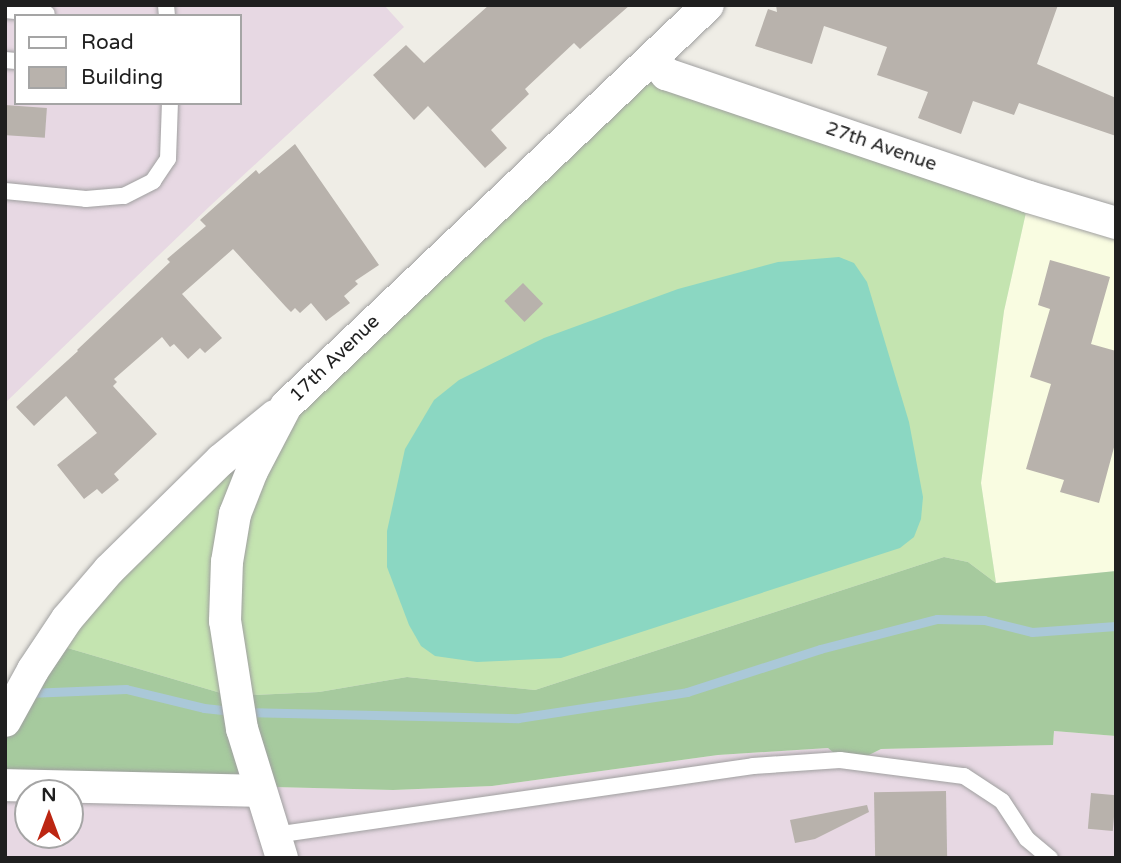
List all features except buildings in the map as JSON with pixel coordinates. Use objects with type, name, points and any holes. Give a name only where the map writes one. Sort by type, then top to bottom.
[{"type":"street","name":"17th Avenue","points":[[278,846],[242,729],[234,692],[225,621],[227,562],[235,514],[252,471],[286,406],[708,5]]},
{"type":"street","name":"27th Avenue","points":[[653,58],[667,74],[1029,197],[1116,223]]},
{"type":"street","points":[[5,721],[33,670],[67,619],[109,570],[222,460],[286,406]]},
{"type":"street","points":[[5,785],[260,791]]},
{"type":"lane","points":[[5,10],[47,14]]},
{"type":"lane","points":[[5,191],[86,199],[124,196],[153,181],[168,159],[170,105]]},
{"type":"lane","points":[[278,846],[753,766],[840,760],[964,776],[1002,801],[1027,839],[1050,858]]},
{"type":"shaded area","points":[[5,5],[384,5],[404,27],[210,206],[5,403]]},
{"type":"shaded area","points":[[1029,199],[1116,225],[1116,571],[996,583],[981,483],[1004,311]]},
{"type":"shaded area","points":[[1054,731],[1116,736],[1116,858],[5,858],[5,780],[14,780],[14,849],[84,849],[84,782],[393,790],[492,786],[718,755],[828,748],[840,758],[863,758],[881,749],[1053,744]]},
{"type":"green space","points":[[653,61],[1029,199],[1004,311],[981,483],[996,583],[968,562],[944,557],[535,690],[407,677],[319,692],[231,696],[54,644]]},
{"type":"green space","points":[[839,257],[854,263],[867,282],[909,422],[923,497],[921,519],[914,537],[900,548],[561,658],[477,662],[435,656],[421,646],[409,625],[387,567],[387,531],[405,449],[434,400],[459,380],[544,338],[678,289],[778,262]]},
{"type":"green space","points":[[944,557],[968,562],[996,583],[1116,571],[1116,736],[1054,731],[1053,745],[881,749],[863,758],[840,758],[828,748],[718,755],[492,786],[393,790],[84,782],[84,779],[5,780],[5,736],[54,644],[231,696],[319,692],[407,677],[535,690]]},
{"type":"waterway","points":[[246,712],[518,718],[687,692],[820,649],[937,619],[984,620],[1032,632],[1116,626]]},
{"type":"waterway","points":[[28,693],[126,689],[204,708],[232,711]]}]
